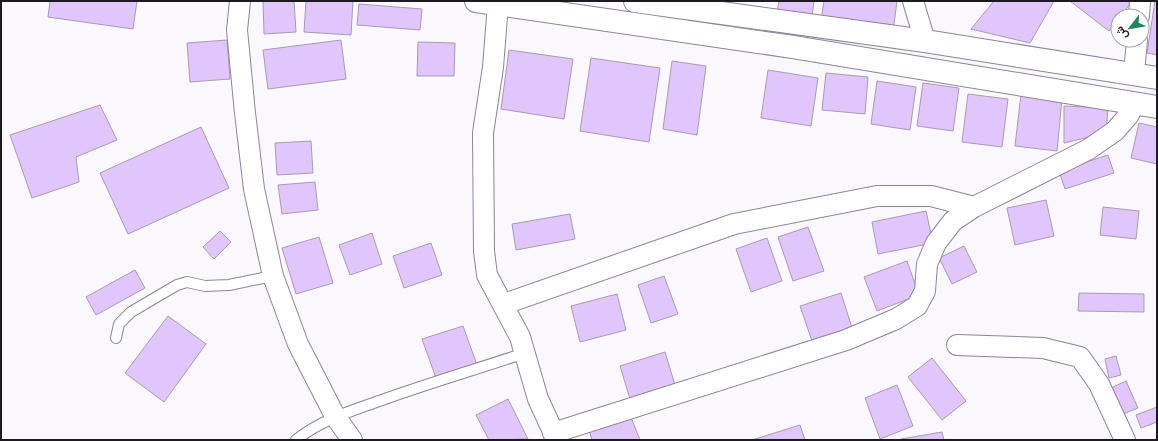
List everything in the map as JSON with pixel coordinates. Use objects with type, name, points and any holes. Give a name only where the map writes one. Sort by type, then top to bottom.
[{"type":"street","points":[[240,1],[237,30],[254,189],[273,276],[298,344],[335,416],[352,440]]},
{"type":"street","points":[[476,1],[793,47],[1157,107]]},
{"type":"street","points":[[635,1],[925,41],[1157,78]]},
{"type":"street","points":[[913,1],[925,41]]},
{"type":"street","points":[[498,4],[493,67],[483,134],[484,251],[487,275],[504,304],[520,337],[538,399],[555,437],[846,340],[896,319],[917,306],[925,291],[927,264],[936,243],[953,221],[974,207],[1089,150],[1115,131],[1128,116],[1135,103]]},
{"type":"street","points":[[1134,74],[1136,48]]},
{"type":"street","points":[[504,304],[734,224],[877,196],[930,196],[974,207]]},
{"type":"street","points":[[957,344],[1043,348],[1080,357],[1099,384],[1125,440]]},
{"type":"lane","points":[[116,338],[119,324],[130,312],[177,286],[188,282],[205,286],[229,284],[273,276]]},
{"type":"lane","points":[[296,440],[306,432],[335,416],[525,353]]},
{"type":"building","points":[[50,1],[137,1],[133,29],[48,17]]},
{"type":"building","points":[[263,1],[294,1],[296,32],[264,34]]},
{"type":"building","points":[[306,1],[353,1],[351,35],[304,32]]},
{"type":"building","points":[[779,1],[814,1],[812,17],[777,12]]},
{"type":"building","points":[[824,1],[897,1],[893,32],[821,20]]},
{"type":"building","points":[[994,1],[1054,1],[1030,43],[971,29]]},
{"type":"building","points":[[1070,1],[1132,1],[1127,8],[1110,8],[1109,31]]},
{"type":"building","points":[[1155,1],[1157,1],[1157,55],[1147,53],[1148,48],[1150,48],[1150,34]]},
{"type":"building","points":[[359,4],[422,9],[420,30],[357,25]]},
{"type":"building","points":[[227,40],[230,79],[190,82],[187,43]]},
{"type":"building","points":[[341,40],[346,79],[268,89],[263,50]]},
{"type":"building","points":[[418,42],[455,43],[454,76],[417,76]]},
{"type":"building","points":[[509,50],[573,59],[564,119],[501,109]]},
{"type":"building","points":[[591,58],[660,68],[649,142],[580,131]]},
{"type":"building","points":[[672,61],[706,66],[697,135],[663,129]]},
{"type":"building","points":[[768,70],[818,78],[811,126],[761,118]]},
{"type":"building","points":[[826,73],[868,77],[865,114],[822,110]]},
{"type":"building","points":[[877,81],[916,87],[910,130],[871,124]]},
{"type":"building","points":[[923,83],[959,88],[953,131],[917,126]]},
{"type":"building","points":[[968,94],[1008,99],[1002,147],[962,142]]},
{"type":"building","points":[[1021,94],[1062,99],[1057,151],[1015,146]]},
{"type":"building","points":[[100,105],[117,140],[76,157],[79,182],[32,198],[10,135]]},
{"type":"building","points":[[1064,106],[1108,108],[1106,133],[1064,143]]},
{"type":"building","points":[[1139,123],[1157,127],[1157,164],[1131,158]]},
{"type":"building","points":[[201,127],[229,188],[128,234],[100,173]]},
{"type":"building","points":[[311,141],[313,173],[277,175],[275,143]]},
{"type":"building","points":[[1108,155],[1114,173],[1065,189],[1059,171]]},
{"type":"building","points":[[315,182],[318,210],[282,214],[278,185]]},
{"type":"building","points":[[1046,200],[1054,236],[1015,245],[1007,208]]},
{"type":"building","points":[[1103,207],[1139,211],[1136,239],[1100,235]]},
{"type":"building","points":[[926,211],[933,243],[878,254],[872,222]]},
{"type":"building","points":[[570,214],[575,239],[516,250],[512,224]]},
{"type":"building","points":[[808,227],[824,271],[793,281],[778,237]]},
{"type":"building","points":[[220,231],[231,242],[214,259],[203,247]]},
{"type":"building","points":[[372,233],[382,264],[350,275],[339,245]]},
{"type":"building","points":[[319,237],[333,283],[296,294],[282,248]]},
{"type":"building","points":[[767,238],[782,281],[751,292],[736,249]]},
{"type":"building","points":[[431,243],[442,275],[404,288],[393,256]]},
{"type":"building","points":[[964,246],[977,272],[952,284],[939,258]]},
{"type":"building","points":[[907,261],[919,295],[877,311],[864,277]]},
{"type":"building","points":[[135,270],[145,288],[96,315],[86,297]]},
{"type":"building","points":[[664,276],[678,314],[651,323],[638,285]]},
{"type":"building","points":[[841,293],[853,331],[813,344],[800,306]]},
{"type":"building","points":[[1079,293],[1144,294],[1144,312],[1078,311]]},
{"type":"building","points":[[617,294],[626,330],[580,342],[571,306]]},
{"type":"building","points":[[168,316],[206,344],[164,402],[125,373]]},
{"type":"building","points":[[463,326],[477,365],[436,378],[422,339]]},
{"type":"building","points":[[665,352],[675,385],[630,399],[620,366]]},
{"type":"building","points":[[1116,356],[1121,375],[1109,378],[1105,359]]},
{"type":"building","points":[[932,358],[966,401],[942,420],[908,377]]},
{"type":"building","points":[[1126,381],[1138,408],[1123,414],[1111,388]]},
{"type":"building","points":[[897,385],[913,426],[880,439],[865,398]]},
{"type":"building","points":[[508,399],[528,439],[489,440],[476,415]]},
{"type":"building","points":[[1157,407],[1157,422],[1141,428],[1136,415]]},
{"type":"building","points":[[630,415],[640,440],[592,440],[589,430]]},
{"type":"building","points":[[800,425],[805,440],[752,440]]},
{"type":"building","points":[[942,432],[944,440],[901,440],[901,439]]}]
